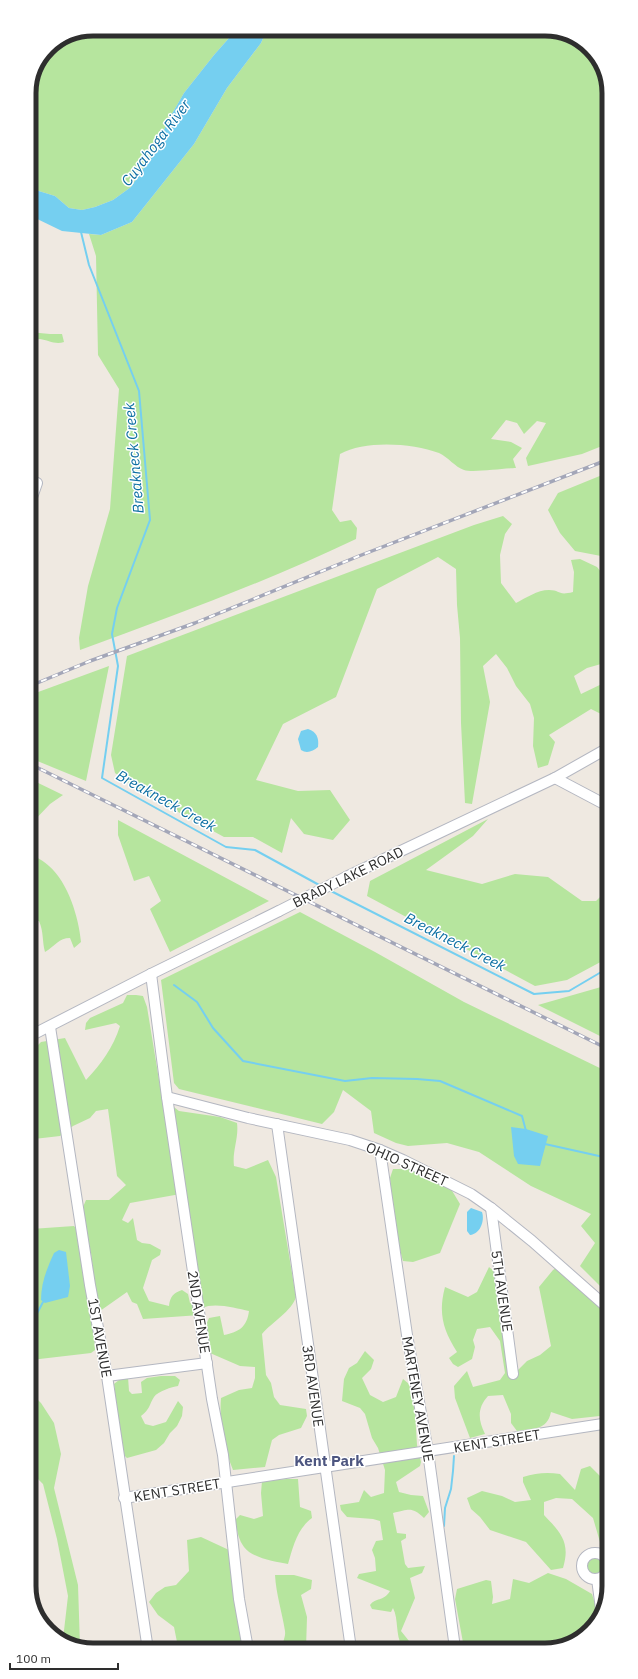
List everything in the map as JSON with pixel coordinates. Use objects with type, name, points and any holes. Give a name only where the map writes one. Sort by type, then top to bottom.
[{"type":"street","name":"BRADY LAKE ROAD","points":[[36,1033],[346,877],[554,778],[602,751]]},
{"type":"street","points":[[554,778],[602,803]]},
{"type":"street","name":"2ND AVENUE","points":[[151,974],[166,1097],[227,1482],[239,1598],[247,1643]]},
{"type":"street","name":"1ST AVENUE","points":[[50,1027],[90,1286],[107,1376],[124,1498],[147,1643]]},
{"type":"street","name":"OHIO STREET","points":[[166,1097],[350,1140],[380,1150],[446,1181],[471,1194],[491,1208],[532,1241],[602,1303]]},
{"type":"street","name":"3RD AVENUE","points":[[277,1124],[350,1643]]},
{"type":"street","name":"MARTENEY AVENUE","points":[[380,1150],[406,1335],[428,1452],[453,1643]]},
{"type":"street","name":"5TH AVENUE","points":[[491,1208],[513,1374]]},
{"type":"street","points":[[107,1376],[207,1363]]},
{"type":"street","name":"KENT STREET","points":[[124,1498],[602,1424]]},
{"type":"street","points":[[596,1579],[600,1602]]},
{"type":"green space","points":[[231,36],[184,93],[169,119],[153,154],[131,187],[113,200],[82,210],[69,208],[55,196],[36,190],[36,89],[40,71],[53,53],[71,40],[82,37]]},
{"type":"green space","points":[[264,36],[549,36],[564,39],[580,48],[588,55],[598,71],[602,85],[602,446],[582,454],[528,466],[526,458],[546,423],[537,421],[524,434],[517,423],[506,420],[491,439],[511,442],[522,448],[513,459],[516,468],[468,471],[458,467],[439,453],[402,445],[375,445],[350,450],[340,454],[332,510],[340,522],[351,520],[357,528],[356,539],[254,584],[80,650],[79,638],[88,586],[110,509],[119,389],[98,355],[96,256],[89,234],[101,235],[132,222],[194,144],[227,88],[261,43]]},
{"type":"green space","points":[[36,333],[62,334],[64,342],[55,343],[40,339],[36,340]]},
{"type":"green space","points":[[602,475],[601,556],[575,551],[560,533],[548,510],[558,493]]},
{"type":"green space","points":[[503,516],[512,524],[505,534],[500,555],[501,583],[516,603],[545,590],[553,590],[562,593],[573,592],[574,572],[571,560],[580,559],[597,567],[602,573],[602,664],[587,668],[574,676],[581,694],[602,684],[602,714],[591,709],[549,735],[555,742],[548,765],[538,768],[533,746],[534,718],[530,704],[516,686],[507,668],[496,654],[483,666],[490,702],[472,804],[465,803],[461,723],[460,638],[456,569],[438,557],[377,589],[336,697],[283,724],[256,780],[298,791],[330,790],[350,820],[333,840],[304,834],[291,818],[282,853],[253,837],[224,837],[134,788],[115,773],[111,755],[127,656],[474,525]]},
{"type":"green space","points":[[109,666],[86,781],[36,760],[36,693]]},
{"type":"green space","points":[[36,782],[63,795],[50,804],[36,819]]},
{"type":"green space","points":[[488,819],[473,836],[426,870],[482,884],[515,874],[548,877],[582,901],[596,901],[602,895],[602,961],[567,980],[535,986],[367,896],[370,881]]},
{"type":"green space","points":[[118,820],[269,901],[170,952],[150,909],[161,901],[149,876],[134,881],[118,835]]},
{"type":"green space","points":[[36,858],[49,866],[62,881],[75,912],[81,942],[74,948],[70,938],[66,938],[45,952],[42,929],[39,921],[36,921]]},
{"type":"green space","points":[[300,912],[464,1002],[602,1069],[602,1288],[580,1266],[595,1243],[581,1226],[591,1214],[531,1186],[479,1152],[447,1143],[408,1146],[396,1143],[374,1133],[371,1111],[343,1090],[334,1112],[322,1124],[179,1089],[174,1083],[161,980]]},
{"type":"green space","points":[[602,987],[602,1037],[538,1005]]},
{"type":"green space","points":[[127,995],[143,996],[147,1007],[162,1098],[179,1111],[220,1117],[237,1123],[234,1166],[246,1169],[268,1160],[276,1177],[296,1297],[286,1312],[262,1334],[266,1375],[271,1383],[274,1397],[280,1405],[306,1409],[307,1416],[301,1428],[279,1435],[272,1440],[265,1467],[233,1470],[227,1453],[222,1426],[221,1398],[239,1390],[252,1388],[255,1378],[255,1367],[240,1366],[210,1353],[206,1325],[209,1318],[220,1316],[224,1335],[229,1334],[238,1330],[244,1325],[249,1311],[219,1306],[207,1306],[202,1308],[186,1193],[130,1203],[122,1220],[128,1223],[133,1218],[137,1240],[142,1243],[150,1244],[161,1250],[160,1255],[152,1260],[143,1288],[149,1301],[169,1306],[172,1296],[176,1292],[182,1290],[188,1294],[190,1303],[196,1304],[200,1315],[143,1319],[137,1304],[132,1302],[127,1292],[100,1311],[96,1296],[91,1253],[86,1254],[83,1207],[86,1200],[109,1200],[126,1185],[117,1176],[108,1109],[96,1111],[90,1118],[73,1126],[60,1136],[36,1139],[36,1047],[41,1042],[65,1038],[86,1080],[106,1055],[120,1026],[116,1023],[85,1030],[86,1023],[90,1018],[123,1003]]},
{"type":"green space","points":[[393,1169],[416,1169],[451,1189],[460,1204],[440,1253],[413,1262],[403,1261],[394,1228],[390,1178]]},
{"type":"green space","points":[[74,1226],[77,1230],[93,1318],[95,1350],[91,1353],[36,1359],[36,1229]]},
{"type":"green space","points":[[489,1267],[497,1274],[506,1342],[506,1365],[514,1374],[527,1361],[540,1355],[551,1346],[539,1287],[553,1270],[556,1268],[602,1309],[602,1416],[572,1419],[551,1412],[549,1418],[543,1426],[534,1429],[517,1431],[511,1423],[511,1414],[503,1395],[488,1396],[480,1410],[481,1424],[485,1434],[470,1438],[455,1398],[454,1386],[467,1371],[473,1387],[500,1380],[505,1373],[500,1341],[490,1327],[477,1329],[473,1340],[475,1347],[472,1359],[458,1367],[453,1364],[449,1358],[457,1352],[445,1329],[442,1305],[445,1287],[468,1297],[477,1292]]},
{"type":"green space","points":[[365,1351],[374,1360],[371,1369],[362,1378],[370,1395],[383,1402],[396,1397],[403,1379],[409,1384],[415,1412],[417,1445],[421,1462],[420,1466],[396,1482],[399,1492],[423,1496],[429,1512],[424,1518],[413,1510],[393,1513],[397,1533],[406,1534],[406,1538],[401,1541],[405,1564],[408,1568],[425,1566],[422,1573],[410,1578],[415,1598],[401,1631],[409,1641],[406,1643],[401,1643],[398,1637],[396,1617],[393,1608],[391,1612],[372,1609],[370,1605],[385,1597],[390,1591],[357,1578],[359,1574],[376,1571],[375,1558],[372,1550],[376,1541],[383,1540],[380,1521],[347,1517],[341,1510],[340,1505],[359,1502],[364,1490],[371,1497],[384,1493],[385,1470],[378,1448],[372,1438],[365,1414],[360,1408],[342,1401],[344,1379],[349,1368],[357,1363]]},
{"type":"green space","points":[[175,1376],[180,1380],[178,1386],[162,1391],[154,1397],[148,1409],[141,1416],[145,1424],[153,1426],[166,1422],[178,1401],[183,1407],[182,1416],[177,1426],[170,1433],[164,1443],[156,1450],[127,1458],[122,1453],[114,1384],[119,1380],[128,1377],[129,1391],[132,1394],[142,1393],[141,1382],[147,1378]]},
{"type":"green space","points":[[36,1398],[54,1423],[61,1454],[54,1488],[78,1585],[80,1641],[64,1635],[68,1596],[57,1539],[43,1484],[36,1477]]},
{"type":"green space","points":[[590,1466],[602,1478],[602,1543],[600,1542],[593,1518],[572,1499],[556,1498],[544,1502],[544,1515],[559,1532],[565,1544],[566,1551],[563,1568],[551,1570],[526,1542],[490,1530],[480,1517],[471,1509],[467,1498],[482,1491],[502,1496],[515,1502],[531,1500],[523,1482],[523,1477],[542,1473],[560,1474],[575,1490],[581,1469]]},
{"type":"green space","points":[[298,1479],[300,1507],[311,1511],[312,1518],[299,1533],[288,1564],[264,1559],[248,1551],[240,1541],[235,1520],[240,1515],[254,1519],[263,1516],[261,1493],[262,1481]]},
{"type":"green space","points":[[201,1537],[229,1550],[235,1581],[242,1643],[177,1643],[174,1627],[158,1615],[149,1602],[156,1593],[165,1587],[176,1585],[189,1571],[187,1540]]},
{"type":"green space","points":[[595,1557],[601,1560],[601,1572],[595,1575],[589,1572],[586,1566],[589,1560]]},
{"type":"green space","points":[[548,1573],[566,1579],[592,1594],[596,1611],[590,1621],[577,1633],[553,1643],[463,1643],[455,1599],[457,1589],[486,1580],[491,1581],[493,1597],[492,1604],[510,1599],[513,1579],[529,1583]]},
{"type":"green space","points":[[275,1575],[294,1575],[312,1580],[311,1589],[301,1595],[307,1617],[306,1643],[283,1643],[285,1631]]},
{"type":"water","points":[[231,36],[264,36],[261,43],[227,88],[194,144],[132,222],[101,235],[62,231],[36,218],[36,190],[55,196],[69,208],[82,210],[113,200],[131,187],[153,154],[169,119],[184,93]]},
{"type":"water","points":[[308,729],[314,732],[317,736],[318,747],[312,751],[305,752],[301,750],[298,739],[301,731]]},
{"type":"water","points":[[511,1127],[526,1129],[548,1136],[540,1166],[518,1164],[514,1156]]},
{"type":"water","points":[[471,1208],[482,1212],[483,1219],[479,1230],[470,1235],[467,1231],[467,1212]]},
{"type":"water","points":[[59,1250],[66,1252],[70,1286],[68,1297],[45,1303],[41,1300],[43,1282],[54,1253]]},
{"type":"waterway","name":"Breakneck Creek","points":[[81,232],[89,265],[139,391],[150,520],[117,608],[112,634],[118,666],[102,778],[226,847],[255,850],[321,886]]},
{"type":"waterway","name":"Breakneck Creek","points":[[329,890],[534,994],[569,991],[602,972]]},
{"type":"waterway","name":"Breakneck Creek","points":[[174,985],[197,1002],[213,1028],[243,1061],[345,1081],[372,1078],[440,1081],[522,1116],[526,1131]]},
{"type":"waterway","name":"Breakneck Creek","points":[[545,1144],[602,1157]]},
{"type":"waterway","points":[[36,1315],[43,1302]]},
{"type":"waterway","points":[[444,1526],[445,1508],[451,1489],[454,1456]]},
{"type":"railway","points":[[36,684],[90,661],[195,623],[359,556],[602,462]]},
{"type":"railway","points":[[36,767],[602,1046]]},
{"type":"district","name":"Kent Park","points":[[329,1461]]},
{"type":"water label","name":"Cuyahoga River","points":[[156,143]]}]
